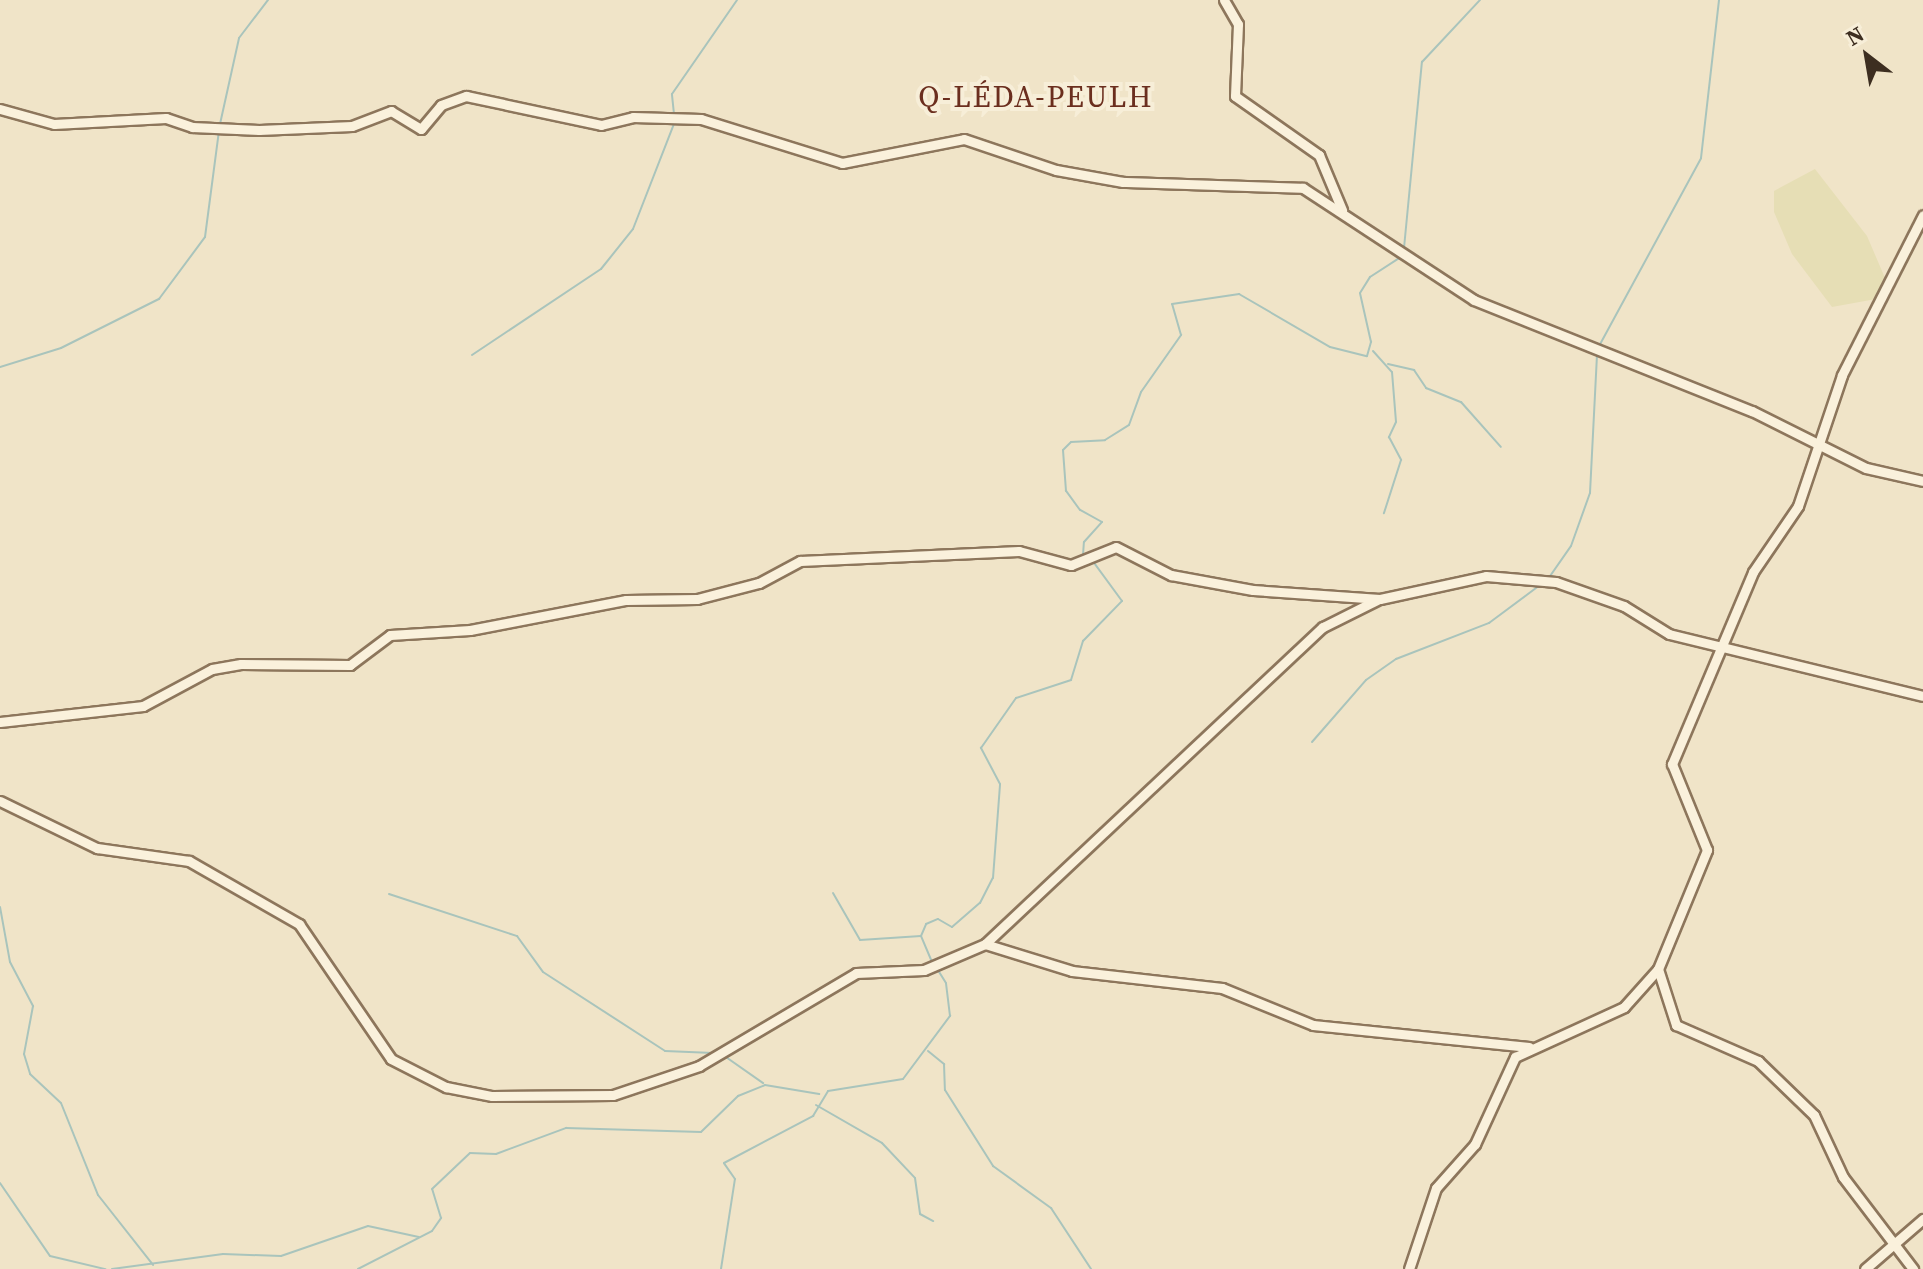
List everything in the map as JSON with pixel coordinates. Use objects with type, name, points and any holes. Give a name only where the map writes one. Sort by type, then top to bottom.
[{"type":"street","points":[[1224,0],[1238,24],[1235,96],[1319,155],[1342,210]]},
{"type":"street","points":[[0,109],[54,124],[166,118],[192,127],[259,130],[352,126],[391,111],[414,130],[466,96],[601,125],[633,117],[701,119],[842,163],[964,139],[1056,170],[1123,182],[1303,188],[1342,210],[1474,300],[1866,468],[1923,481]]},
{"type":"street","points":[[1409,1269],[1436,1188],[1475,1144],[1509,1065],[1529,1047],[1624,1007],[1658,969],[1707,850],[1672,764],[1753,572],[1798,506],[1842,375],[1923,215]]},
{"type":"street","points":[[0,722],[143,706],[212,669],[241,664],[350,665],[390,635],[470,630],[626,600],[697,599],[759,583],[800,561],[1019,551],[1071,565],[1116,547],[1193,582],[1380,599]]},
{"type":"street","points":[[0,801],[97,848],[189,861],[299,924],[391,1059],[446,1087],[492,1096],[613,1095],[699,1066],[856,973],[924,970],[985,944],[1323,627],[1380,599],[1486,576],[1556,582],[1624,606],[1669,634],[1724,643],[1923,696]]},
{"type":"street","points":[[985,944],[1072,971],[1222,988],[1313,1025],[1529,1047]]},
{"type":"street","points":[[1658,969],[1676,1025],[1758,1061],[1814,1115],[1843,1177],[1913,1269]]},
{"type":"street","points":[[1865,1269],[1923,1219]]},
{"type":"shaded area","points":[[1815,169],[1867,236],[1888,285],[1876,299],[1832,307],[1792,254],[1774,212],[1774,191]]},
{"type":"waterway","points":[[220,124],[239,38],[268,0]]},
{"type":"waterway","points":[[674,114],[672,94],[737,0]]},
{"type":"waterway","points":[[1404,248],[1422,62],[1480,0]]},
{"type":"waterway","points":[[1598,348],[1701,158],[1719,0]]},
{"type":"waterway","points":[[472,355],[601,269],[633,229],[675,121]]},
{"type":"waterway","points":[[0,367],[61,348],[159,299],[205,237],[219,130]]},
{"type":"waterway","points":[[1083,555],[1084,542],[1102,522],[1080,510],[1066,491],[1063,450],[1071,442],[1105,440],[1129,425],[1141,392],[1181,335],[1172,304],[1239,294],[1330,347],[1367,356],[1371,342],[1360,293],[1370,277],[1401,257]]},
{"type":"waterway","points":[[1373,351],[1392,372],[1396,422],[1389,437],[1401,460],[1384,513]]},
{"type":"waterway","points":[[1548,579],[1571,546],[1590,493],[1597,353]]},
{"type":"waterway","points":[[1388,364],[1414,370],[1426,388],[1461,402],[1501,447]]},
{"type":"waterway","points":[[932,962],[921,936],[926,924],[938,919],[952,927],[980,903],[993,878],[1000,784],[981,748],[1016,698],[1071,680],[1083,641],[1122,601],[1092,560]]},
{"type":"waterway","points":[[1312,742],[1366,680],[1396,659],[1489,623],[1540,585]]},
{"type":"waterway","points":[[833,893],[860,940],[921,936]]},
{"type":"waterway","points":[[389,894],[517,936],[543,972],[665,1051],[713,1053]]},
{"type":"waterway","points":[[0,907],[10,962],[33,1006],[24,1054],[30,1074],[61,1103],[98,1195],[153,1265]]},
{"type":"waterway","points":[[721,1269],[735,1179],[724,1163],[813,1116],[828,1091],[903,1079],[950,1016],[946,983],[936,967]]},
{"type":"waterway","points":[[928,1051],[944,1064],[945,1090],[993,1166],[1051,1208],[1091,1269]]},
{"type":"waterway","points":[[723,1055],[763,1083]]},
{"type":"waterway","points":[[358,1269],[432,1231],[441,1218],[432,1189],[470,1153],[496,1154],[566,1128],[701,1132],[738,1096],[765,1085],[819,1094]]},
{"type":"waterway","points":[[816,1105],[882,1143],[915,1178],[920,1214],[933,1221]]},
{"type":"waterway","points":[[0,1183],[50,1256],[105,1269]]},
{"type":"waterway","points":[[112,1269],[223,1254],[281,1256],[368,1226],[419,1237]]},
{"type":"district","name":"Q-LÉDA-PEULH","points":[[1036,97]]}]
